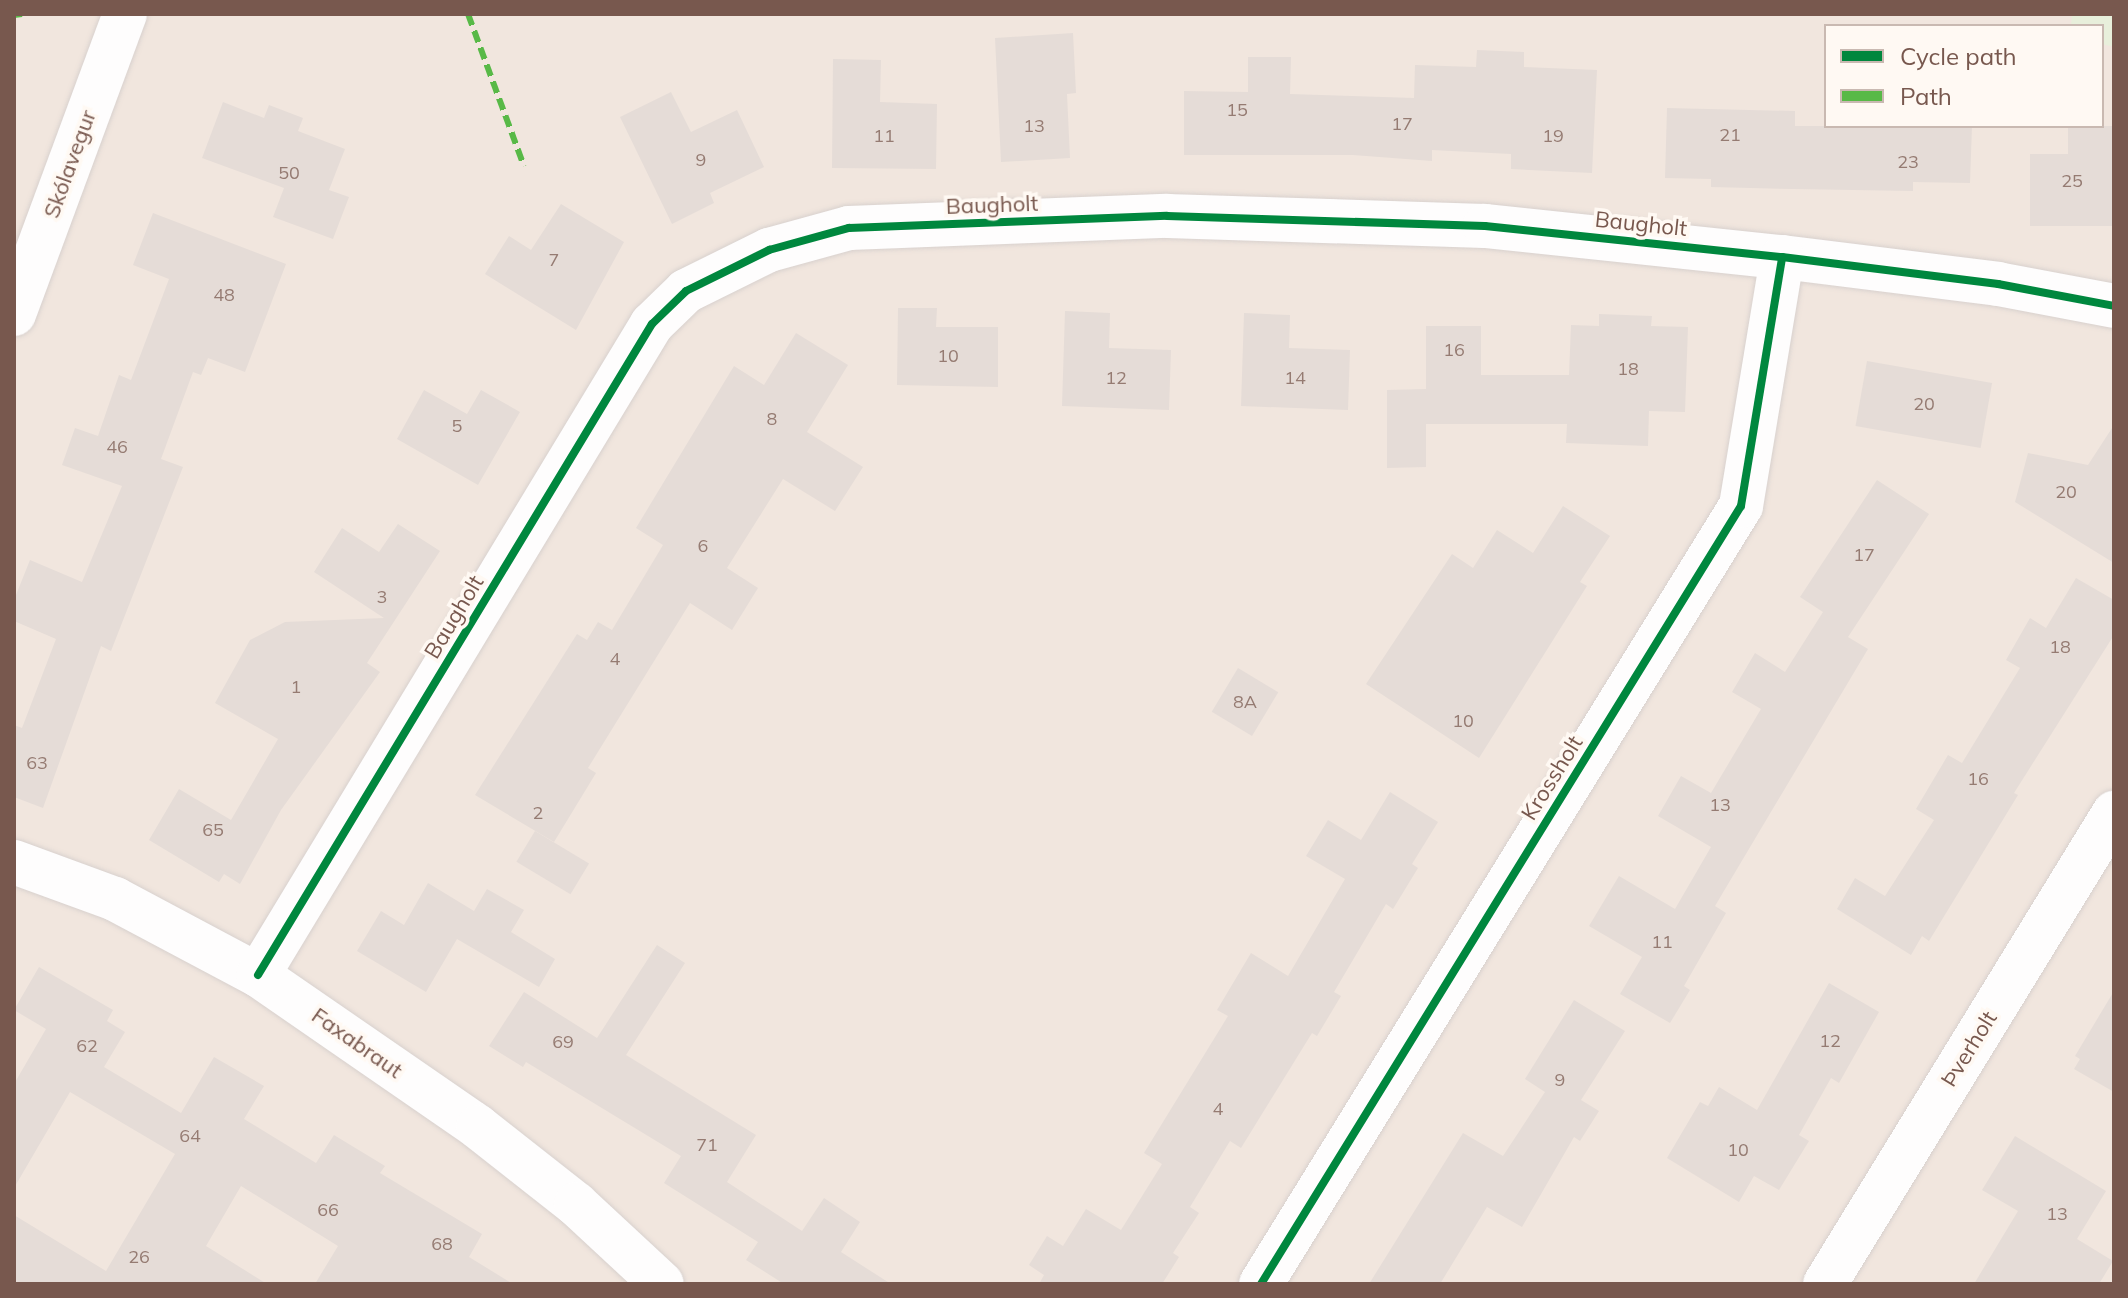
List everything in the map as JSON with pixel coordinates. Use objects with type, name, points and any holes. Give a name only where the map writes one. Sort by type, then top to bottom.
[{"type":"street","name":"Skólavegur","points":[[14,314],[125,14]]},
{"type":"street","name":"Baugholt","points":[[258,975],[652,324],[686,291],[727,268],[769,250],[849,228],[1167,216],[1485,226],[1782,257],[1998,284],[2114,306]]},
{"type":"street","name":"Krossholt","points":[[1261,1284],[1741,506],[1782,257]]},
{"type":"street","name":"Þverholt","points":[[1825,1284],[2114,813]]},
{"type":"street","name":"Faxabraut","points":[[14,862],[115,899],[258,975],[478,1127],[576,1204],[662,1284]]},
{"type":"shaded area","points":[[14,14],[2114,14],[2114,1284],[14,1284]]},
{"type":"green space","points":[[2072,14],[2114,14],[2114,47],[2104,44],[2104,24],[2071,24]]},
{"type":"building","points":[[1073,33],[1076,93],[1067,94],[1070,158],[1001,162],[995,38]]},
{"type":"building","points":[[1477,50],[1524,52],[1524,67],[1597,70],[1592,173],[1511,169],[1511,154],[1432,150],[1432,161],[1353,155],[1184,155],[1184,91],[1248,92],[1248,57],[1291,57],[1290,94],[1414,98],[1415,65],[1476,67]]},
{"type":"building","points":[[833,59],[881,60],[880,102],[937,104],[936,169],[832,168]]},
{"type":"building","points":[[671,92],[691,132],[737,110],[764,167],[710,193],[714,203],[672,224],[620,117]]},
{"type":"building","points":[[223,102],[264,118],[269,105],[303,118],[298,131],[345,149],[329,190],[349,197],[333,239],[273,217],[284,188],[202,158]]},
{"type":"building","points":[[1667,108],[1795,111],[1795,126],[1824,128],[1972,128],[1970,183],[1913,182],[1913,191],[1711,187],[1711,179],[1665,178]]},
{"type":"building","points":[[2114,126],[2114,226],[2030,226],[2030,154],[2068,154],[2068,128]]},
{"type":"building","points":[[561,204],[624,242],[576,330],[485,274],[509,236],[531,250]]},
{"type":"building","points":[[153,213],[286,264],[245,372],[208,358],[201,375],[193,372],[161,459],[183,467],[111,651],[101,646],[43,808],[14,797],[14,725],[22,728],[56,639],[14,621],[14,600],[30,560],[82,582],[122,486],[62,465],[75,428],[98,436],[119,375],[131,380],[169,279],[133,265]]},
{"type":"building","points":[[898,308],[937,308],[936,327],[998,327],[998,387],[897,385]]},
{"type":"building","points":[[1065,311],[1110,313],[1109,348],[1171,350],[1169,410],[1062,406]]},
{"type":"building","points":[[1244,313],[1290,315],[1289,348],[1350,350],[1348,410],[1241,406]]},
{"type":"building","points":[[1599,314],[1652,316],[1651,326],[1688,327],[1685,412],[1649,411],[1648,446],[1566,443],[1567,424],[1426,424],[1426,467],[1387,468],[1387,390],[1426,389],[1426,326],[1481,326],[1481,375],[1569,375],[1571,325],[1599,326]]},
{"type":"building","points":[[796,333],[848,365],[807,432],[863,467],[835,511],[783,479],[727,568],[758,588],[732,630],[690,603],[588,768],[596,773],[554,842],[475,795],[577,634],[587,640],[598,622],[612,630],[663,545],[636,528],[734,366],[764,385]]},
{"type":"building","points":[[1867,361],[1992,383],[1981,448],[1856,426]]},
{"type":"building","points":[[424,390],[467,414],[481,390],[520,412],[478,485],[397,439]]},
{"type":"building","points":[[2114,425],[2114,563],[2015,502],[2028,453],[2088,465]]},
{"type":"building","points":[[1877,480],[1929,514],[1848,637],[1868,649],[1715,906],[1726,913],[1684,986],[1690,990],[1670,1023],[1620,994],[1642,957],[1589,926],[1619,876],[1675,909],[1711,847],[1658,816],[1681,776],[1711,793],[1761,709],[1732,692],[1755,653],[1785,672],[1823,612],[1800,597]]},
{"type":"building","points":[[1563,506],[1610,536],[1580,582],[1587,586],[1479,758],[1366,684],[1452,554],[1473,568],[1497,530],[1533,553]]},
{"type":"building","points":[[398,524],[440,551],[367,663],[380,672],[281,810],[240,884],[224,874],[219,882],[149,840],[179,789],[231,820],[278,739],[215,703],[250,640],[285,622],[384,618],[314,572],[342,528],[379,552]]},
{"type":"building","points":[[2076,578],[2114,600],[2114,635],[2014,793],[2018,795],[1929,941],[1922,936],[1911,955],[1837,909],[1855,878],[1885,896],[1934,820],[1916,809],[1948,755],[1962,763],[2020,668],[2006,660],[2030,618],[2046,628]]},
{"type":"building","points":[[1238,668],[1278,692],[1252,736],[1212,712]]},
{"type":"building","points":[[1390,792],[1438,822],[1412,864],[1418,868],[1393,909],[1386,904],[1334,992],[1341,996],[1317,1036],[1312,1033],[1241,1148],[1230,1141],[1190,1207],[1199,1213],[1173,1253],[1179,1257],[1162,1284],[1039,1284],[1044,1275],[1029,1265],[1047,1236],[1063,1246],[1086,1209],[1121,1230],[1162,1164],[1144,1153],[1228,1016],[1217,1010],[1251,953],[1288,976],[1345,879],[1306,856],[1328,820],[1361,840]]},
{"type":"building","points":[[535,831],[589,863],[570,894],[516,862]]},
{"type":"building","points":[[428,883],[474,911],[487,889],[524,910],[511,932],[555,959],[539,987],[457,939],[426,992],[357,951],[381,911],[404,925]]},
{"type":"building","points":[[657,945],[685,963],[626,1055],[756,1135],[727,1182],[802,1231],[824,1198],[860,1222],[841,1252],[891,1284],[784,1284],[746,1260],[758,1242],[664,1183],[681,1156],[526,1062],[523,1067],[489,1046],[524,992],[597,1038]]},
{"type":"building","points":[[39,967],[113,1010],[107,1021],[125,1032],[104,1067],[181,1113],[214,1057],[264,1086],[244,1119],[316,1163],[334,1135],[385,1166],[380,1173],[482,1234],[469,1257],[513,1284],[315,1284],[338,1246],[241,1186],[206,1246],[267,1284],[14,1284],[14,1215],[106,1271],[175,1154],[70,1092],[14,1188],[14,1084],[46,1029],[14,1010]]},
{"type":"building","points":[[1829,983],[1879,1012],[1839,1083],[1831,1078],[1799,1135],[1809,1141],[1779,1190],[1754,1176],[1739,1202],[1667,1158],[1700,1102],[1708,1106],[1719,1087],[1757,1110]]},
{"type":"building","points":[[2114,991],[2114,1092],[2074,1069],[2080,1059],[2075,1056]]},
{"type":"building","points":[[1574,1000],[1625,1031],[1581,1100],[1599,1111],[1580,1141],[1574,1137],[1522,1227],[1487,1207],[1440,1284],[1369,1284],[1463,1133],[1503,1156],[1545,1092],[1525,1079]]},
{"type":"building","points":[[2015,1136],[2106,1191],[2077,1239],[2113,1261],[2099,1284],[1974,1284],[2018,1211],[1982,1190]]},
{"type":"marked path","points":[[14,15],[22,14]]},
{"type":"marked path","points":[[468,14],[524,166]]},
{"type":"cycle path","points":[[258,975],[652,324],[686,291],[769,250],[849,228],[1167,216],[1485,226],[1782,257],[1998,284],[2114,306]]},
{"type":"cycle path","points":[[1261,1284],[1741,506],[1782,257]]}]
